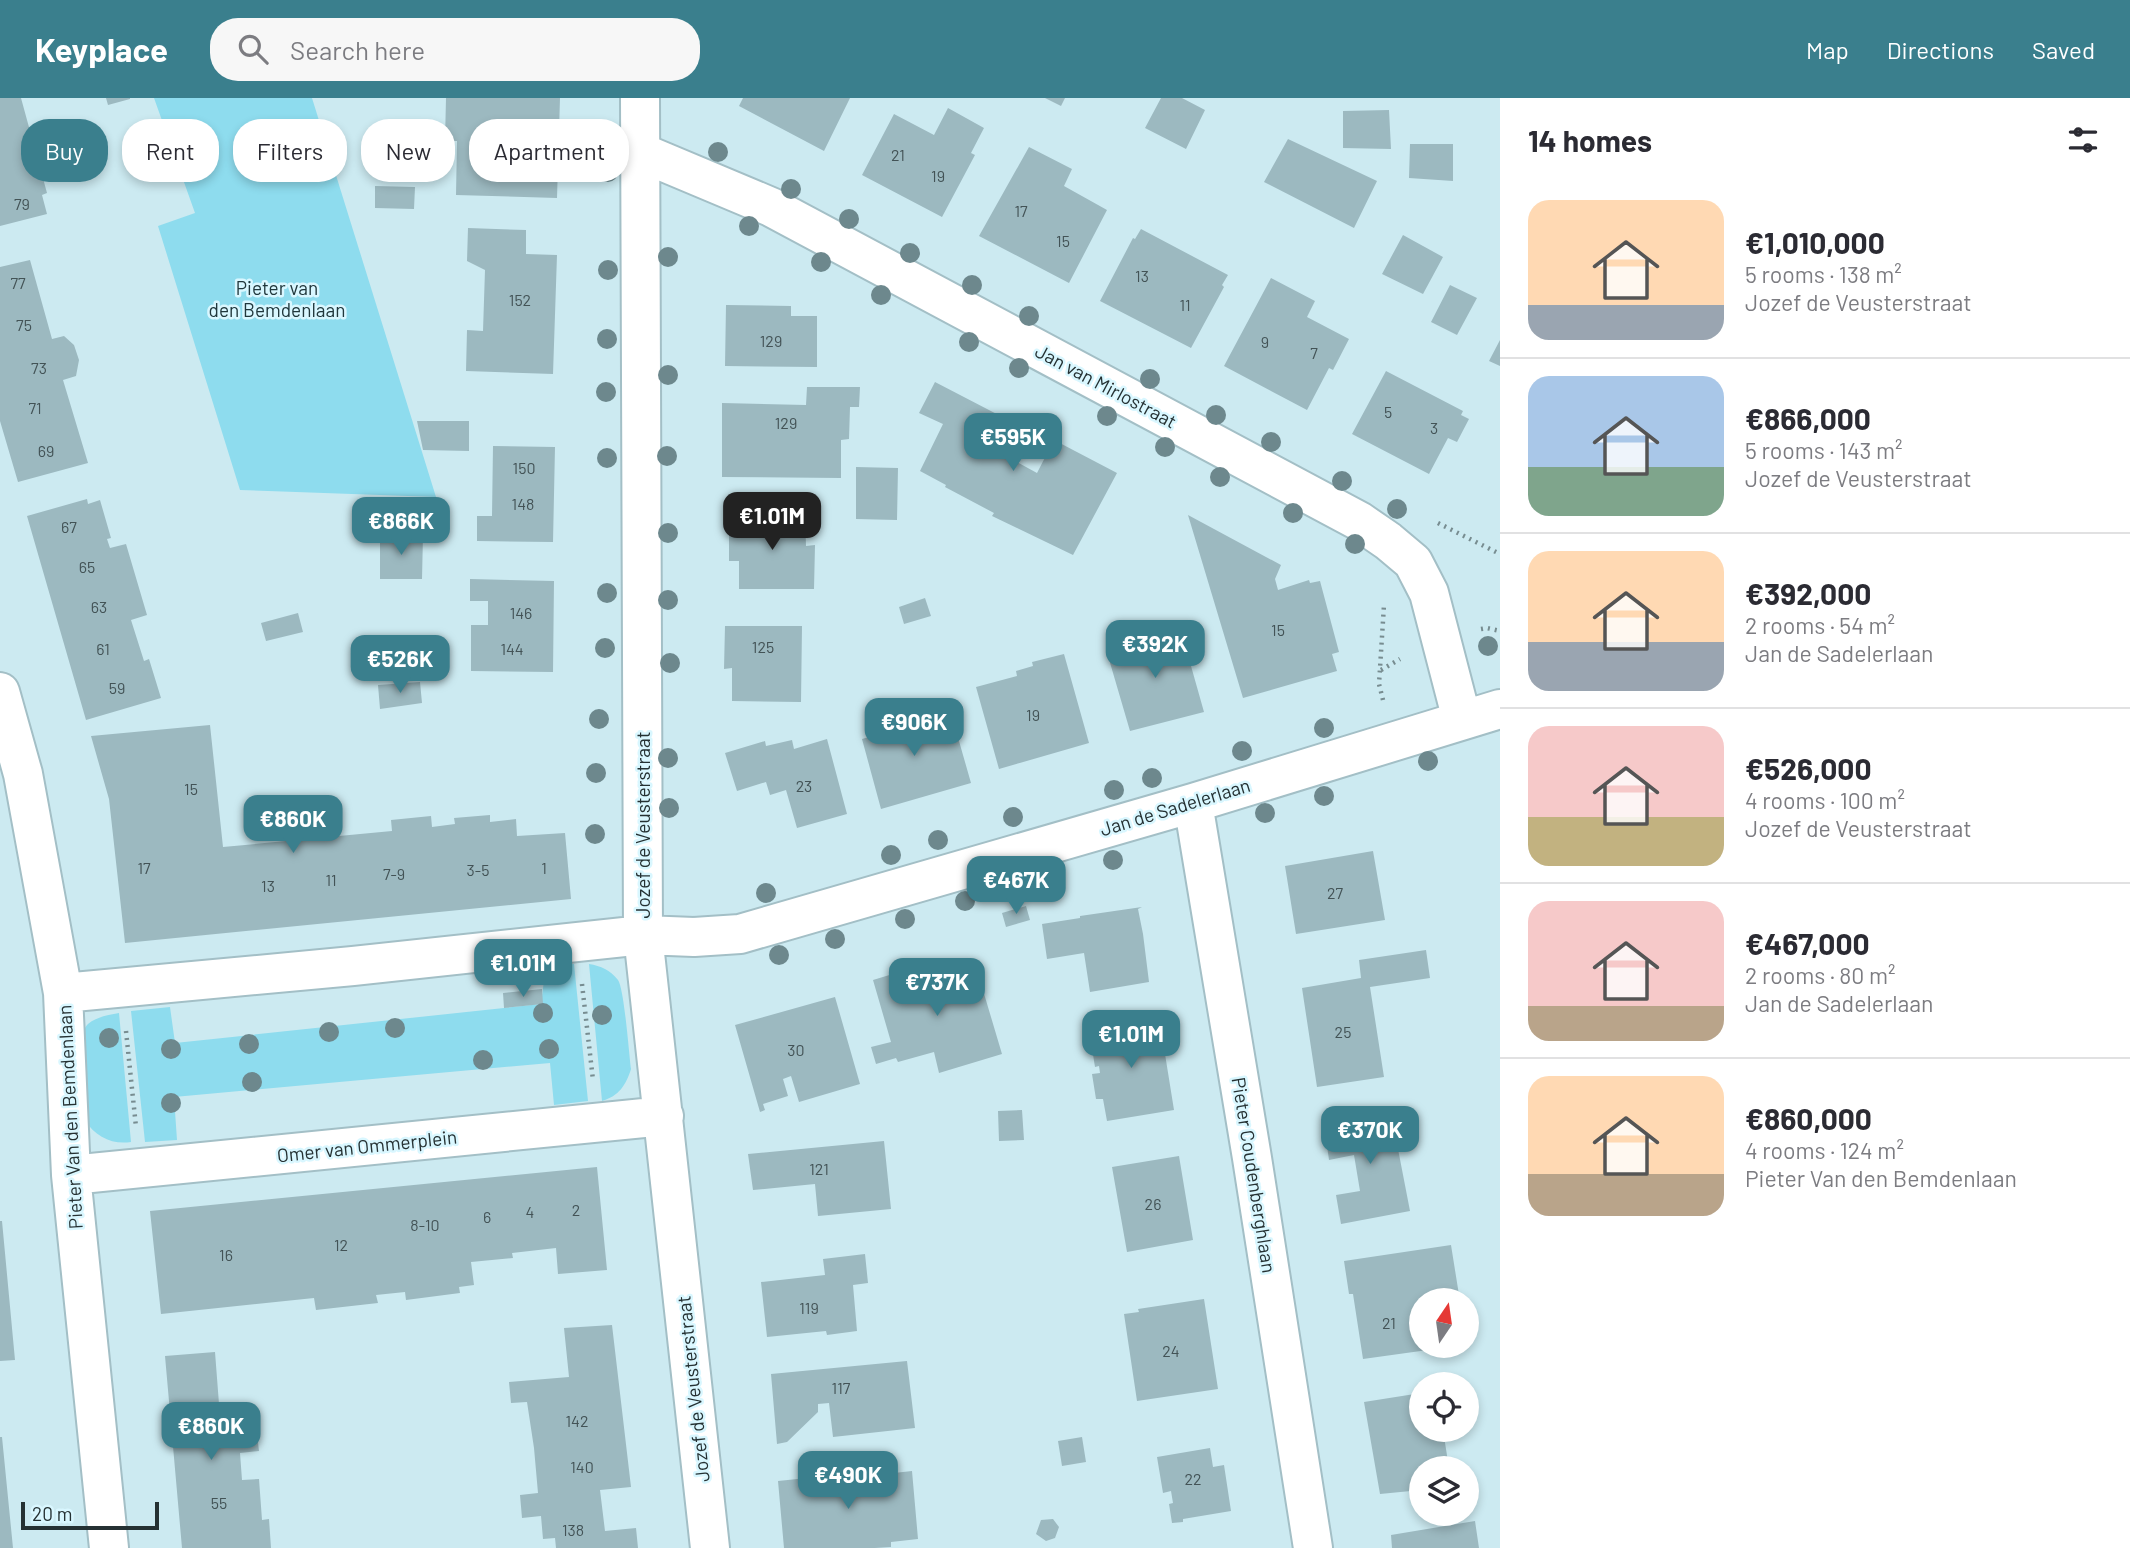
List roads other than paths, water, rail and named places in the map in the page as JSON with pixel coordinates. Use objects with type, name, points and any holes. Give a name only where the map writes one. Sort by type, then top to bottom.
[{"type":"street","name":"Jozef de Veusterstraat","points":[[640,98],[643,935],[710,1548]]},
{"type":"street","name":"Jan van Mirlostraat","points":[[640,152],[771,207],[1347,515],[1388,541],[1413,562],[1429,593],[1462,720]]},
{"type":"street","name":"Pieter Van den Bemdenlaan","points":[[0,692],[23,774],[63,993],[71,1175],[109,1548]]},
{"type":"street","name":"Jan de Sadelerlaan","points":[[643,935],[694,937],[740,934],[1192,803],[1500,709]]},
{"type":"street","name":"Pieter Coudenberghlaan","points":[[1192,803],[1252,1157],[1313,1548]]},
{"type":"street","points":[[63,993],[643,935]]},
{"type":"street","name":"Omer van Ommerplein","points":[[71,1175],[664,1116]]},
{"type":"park label","name":"Pieter van den Bemdenlaan","points":[[277,299]]}]
